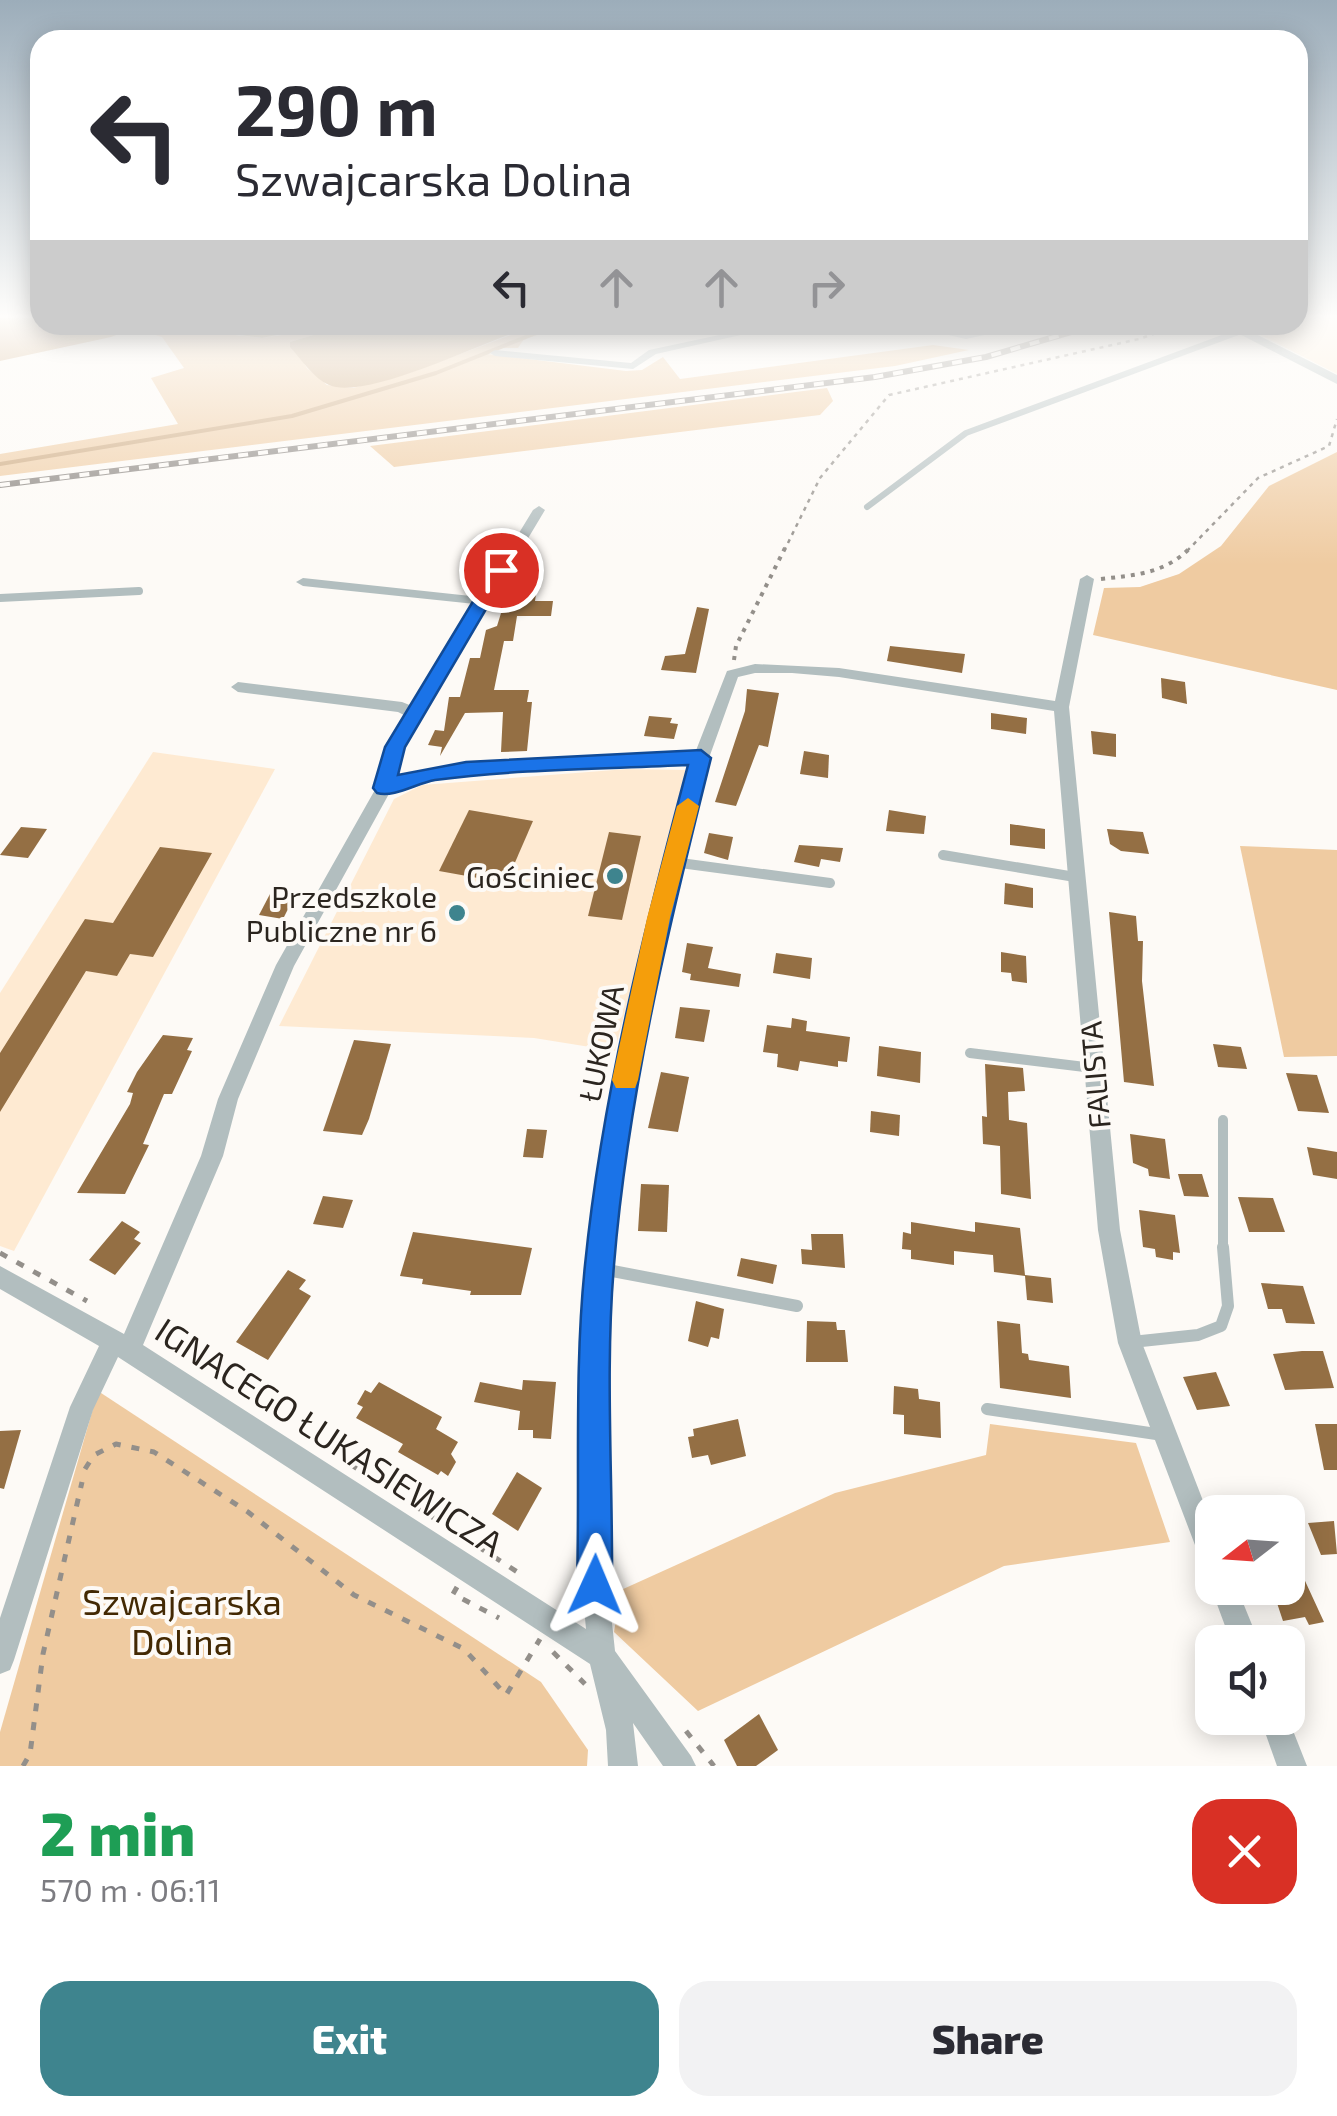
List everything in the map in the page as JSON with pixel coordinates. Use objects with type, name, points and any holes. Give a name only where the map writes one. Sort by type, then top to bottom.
[{"type":"street","points":[[0,1660],[82,1407],[121,1346],[208,1166],[228,1099],[285,965],[384,788],[386,767],[414,714],[539,510]]},
{"type":"street","name":"FALISTA","points":[[1087,579],[1061,707],[1110,1230],[1130,1342],[1195,1512]]},
{"type":"street","points":[[302,582],[482,601]]},
{"type":"street","points":[[732,674],[740,670],[776,669],[837,673],[1061,707]]},
{"type":"street","name":"ŁUKOWA","points":[[623,1766],[620,1730],[602,1656],[595,1585],[599,1268],[618,1118],[674,862],[701,758],[732,674]]},
{"type":"street","points":[[238,687],[402,707],[414,714]]},
{"type":"street","points":[[384,788],[418,775],[466,769],[701,758]]},
{"type":"street","name":"IGNACEGO ŁUKASIEWICZA","points":[[0,1277],[121,1346],[602,1656],[681,1766]]},
{"type":"street","points":[[1280,1735],[1292,1766]]},
{"type":"lane","points":[[867,508],[966,433],[1049,400]]},
{"type":"lane","points":[[0,598],[139,592]]},
{"type":"lane","points":[[942,855],[1074,877]]},
{"type":"lane","points":[[674,862],[830,883]]},
{"type":"lane","points":[[970,1053],[1092,1068]]},
{"type":"lane","points":[[1130,1342],[1198,1334],[1221,1326],[1228,1306],[1220,1218],[1223,1120]]},
{"type":"lane","points":[[599,1268],[797,1306]]},
{"type":"lane","points":[[987,1409],[1166,1435]]},
{"type":"path","points":[[732,674],[736,646],[812,492],[886,400]]},
{"type":"path","points":[[1087,579],[1152,573],[1178,560],[1258,478],[1329,446],[1337,418]]},
{"type":"path","points":[[23,1766],[30,1754],[43,1654],[84,1470],[94,1454],[116,1444],[154,1452],[248,1512],[354,1595],[464,1649],[506,1695],[540,1639]]},
{"type":"path","points":[[478,1545],[453,1594],[505,1621]]},
{"type":"path","points":[[522,1630],[540,1639],[590,1690]]},
{"type":"path","points":[[680,1724],[714,1766]]},
{"type":"shaded area","points":[[153,752],[275,769],[14,1251],[0,1246],[0,993]]},
{"type":"shaded area","name":"Przedszkole Publiczne nr 6","points":[[627,769],[686,770],[615,1051],[534,1038],[279,1026],[394,799],[422,785]]},
{"type":"green space","points":[[164,400],[615,400],[0,476],[0,454],[178,424]]},
{"type":"green space","points":[[729,400],[833,401],[820,415],[394,467],[370,446]]},
{"type":"green space","points":[[1337,452],[1337,690],[1093,635],[1104,588],[1140,587],[1179,574],[1221,546],[1269,486]]},
{"type":"green space","points":[[1240,846],[1337,850],[1337,1056],[1284,1057]]},
{"type":"green space","name":"Szwajcarska Dolina","points":[[98,1391],[541,1682],[588,1750],[587,1766],[0,1766],[0,1732]]},
{"type":"green space","points":[[990,1424],[1136,1443],[1170,1542],[1004,1566],[698,1711],[614,1632],[621,1590],[835,1493],[986,1455]]},
{"type":"building","points":[[507,594],[536,594],[535,601],[553,601],[551,616],[517,616],[513,641],[504,641],[494,690],[529,690],[527,702],[532,702],[527,751],[501,752],[503,712],[465,713],[440,756],[442,747],[428,745],[435,730],[444,731],[449,697],[460,697],[470,658],[480,658],[486,630],[497,626]]},
{"type":"building","points":[[697,607],[709,609],[696,673],[661,670],[665,656],[685,654]]},
{"type":"building","points":[[890,646],[965,654],[962,673],[887,661]]},
{"type":"building","points":[[1161,678],[1185,682],[1187,704],[1162,698]]},
{"type":"building","points":[[747,689],[779,693],[768,747],[759,745],[736,806],[715,802],[745,711]]},
{"type":"building","points":[[991,713],[1027,718],[1026,734],[991,729]]},
{"type":"building","points":[[649,716],[672,718],[670,723],[678,724],[674,739],[644,736]]},
{"type":"building","points":[[1091,731],[1116,734],[1116,757],[1093,754]]},
{"type":"building","points":[[804,751],[829,755],[828,778],[800,774]]},
{"type":"building","points":[[469,810],[533,821],[506,883],[439,871]]},
{"type":"building","points":[[889,810],[926,816],[924,834],[886,831]]},
{"type":"building","points":[[1010,824],[1045,829],[1045,849],[1010,845]]},
{"type":"building","points":[[21,827],[47,829],[28,858],[0,855]]},
{"type":"building","points":[[1107,829],[1143,832],[1149,854],[1121,851],[1110,844]]},
{"type":"building","name":"Gościniec","points":[[609,832],[641,836],[622,920],[588,916]]},
{"type":"building","points":[[709,833],[733,837],[728,860],[704,853]]},
{"type":"building","points":[[799,845],[843,848],[840,862],[821,859],[819,867],[794,862]]},
{"type":"building","points":[[160,847],[212,853],[153,957],[130,954],[117,976],[86,971],[0,1112],[0,1053],[85,919],[113,923]]},
{"type":"building","points":[[1005,883],[1033,888],[1033,908],[1004,904]]},
{"type":"building","points":[[270,894],[294,897],[283,919],[259,915]]},
{"type":"building","points":[[1109,912],[1136,916],[1138,941],[1143,941],[1142,981],[1154,1086],[1124,1082]]},
{"type":"building","points":[[687,943],[713,947],[708,968],[741,974],[739,987],[690,980],[691,974],[682,972]]},
{"type":"building","points":[[1001,952],[1026,956],[1027,983],[1012,981],[1011,973],[1001,972]]},
{"type":"building","points":[[776,953],[812,958],[810,979],[773,973]]},
{"type":"building","points":[[680,1007],[710,1010],[704,1042],[675,1038]]},
{"type":"building","points":[[792,1018],[807,1021],[806,1031],[850,1037],[847,1062],[838,1061],[838,1067],[800,1061],[798,1071],[777,1067],[778,1054],[763,1052],[767,1025],[791,1028]]},
{"type":"building","points":[[163,1035],[193,1038],[187,1050],[192,1051],[172,1094],[164,1094],[143,1144],[149,1145],[125,1194],[77,1193],[130,1104],[133,1093],[127,1092],[137,1072]]},
{"type":"building","points":[[354,1040],[391,1044],[369,1119],[362,1135],[323,1131]]},
{"type":"building","points":[[1213,1044],[1241,1047],[1247,1069],[1218,1067]]},
{"type":"building","points":[[879,1046],[921,1052],[920,1083],[877,1076]]},
{"type":"building","points":[[985,1064],[1023,1068],[1025,1091],[1008,1092],[1009,1120],[1027,1123],[1031,1199],[1001,1194],[1000,1146],[983,1144],[982,1116],[987,1117]]},
{"type":"building","points":[[661,1072],[689,1077],[678,1132],[648,1128]]},
{"type":"building","points":[[1286,1073],[1317,1075],[1329,1113],[1298,1111]]},
{"type":"building","points":[[871,1111],[900,1115],[899,1136],[870,1132]]},
{"type":"building","points":[[527,1129],[547,1130],[543,1158],[523,1157]]},
{"type":"building","points":[[1130,1134],[1165,1139],[1170,1179],[1149,1176],[1148,1169],[1133,1163]]},
{"type":"building","points":[[1307,1147],[1337,1152],[1337,1179],[1313,1175]]},
{"type":"building","points":[[1178,1174],[1202,1174],[1209,1197],[1184,1196]]},
{"type":"building","points":[[641,1184],[669,1185],[667,1232],[638,1231]]},
{"type":"building","points":[[323,1196],[353,1200],[343,1228],[313,1224]]},
{"type":"building","points":[[1238,1197],[1273,1198],[1285,1232],[1249,1232]]},
{"type":"building","points":[[1139,1210],[1175,1215],[1180,1253],[1173,1252],[1173,1260],[1156,1257],[1155,1249],[1143,1247]]},
{"type":"building","points":[[122,1221],[140,1232],[134,1239],[141,1243],[115,1275],[89,1260]]},
{"type":"building","points":[[911,1222],[975,1232],[975,1222],[1020,1228],[1025,1275],[1051,1278],[1053,1303],[1027,1300],[1025,1276],[994,1272],[993,1255],[954,1251],[954,1265],[911,1259],[911,1250],[902,1249],[903,1232],[911,1234]]},
{"type":"building","points":[[413,1232],[532,1248],[521,1295],[470,1295],[471,1291],[422,1284],[423,1279],[400,1276]]},
{"type":"building","points":[[811,1234],[843,1234],[845,1268],[802,1264],[801,1249],[812,1250]]},
{"type":"building","points":[[741,1258],[777,1265],[773,1284],[737,1276]]},
{"type":"building","points":[[288,1270],[306,1280],[299,1289],[311,1296],[268,1360],[236,1342]]},
{"type":"building","points":[[1261,1283],[1303,1286],[1315,1324],[1286,1323],[1282,1309],[1268,1309]]},
{"type":"building","points":[[696,1301],[724,1309],[719,1339],[711,1337],[708,1347],[688,1341]]},
{"type":"building","points":[[807,1321],[836,1322],[837,1330],[845,1330],[848,1362],[806,1362]]},
{"type":"building","points":[[997,1321],[1020,1324],[1022,1353],[1028,1354],[1029,1360],[1069,1366],[1071,1398],[1000,1388]]},
{"type":"building","points":[[1323,1351],[1334,1388],[1285,1390],[1273,1354]]},
{"type":"building","points":[[1216,1372],[1230,1406],[1197,1410],[1183,1377]]},
{"type":"building","points":[[523,1380],[556,1382],[551,1439],[533,1438],[533,1430],[518,1430],[520,1411],[474,1402],[480,1382],[522,1390]]},
{"type":"building","points":[[379,1382],[442,1417],[436,1429],[458,1442],[451,1454],[456,1462],[448,1476],[441,1471],[438,1475],[398,1452],[403,1444],[356,1418],[363,1407],[357,1404],[365,1390],[371,1393]]},
{"type":"building","points":[[894,1386],[918,1389],[919,1399],[940,1402],[941,1438],[904,1434],[904,1415],[893,1414]]},
{"type":"building","points":[[738,1419],[746,1456],[711,1465],[708,1455],[692,1458],[688,1437],[694,1436],[693,1429]]},
{"type":"building","points":[[1315,1424],[1337,1424],[1337,1470],[1324,1470]]},
{"type":"building","points":[[21,1430],[4,1489],[0,1488],[0,1431]]},
{"type":"building","points":[[517,1472],[542,1488],[518,1531],[492,1514]]},
{"type":"building","points":[[1334,1521],[1337,1554],[1321,1555],[1308,1523]]},
{"type":"building","points":[[1305,1581],[1324,1622],[1309,1625],[1305,1617],[1283,1621],[1278,1605],[1305,1605]]},
{"type":"building","points":[[759,1714],[778,1750],[756,1766],[737,1766],[724,1740]]},
{"type":"waterway","points":[[0,464],[292,416],[344,400]]},
{"type":"railway","points":[[0,485],[685,400]]},
{"type":"slow traffic","points":[[625,1080],[659,918],[688,806]]},
{"type":"place","name":"Gościniec","points":[[615,876]]},
{"type":"place","name":"Przedszkole Publiczne nr 6","points":[[457,913]]},
{"type":"route","points":[[501,570],[395,747],[386,767],[384,788],[418,775],[466,769],[701,758],[659,918],[618,1118],[599,1268],[595,1585]]}]
